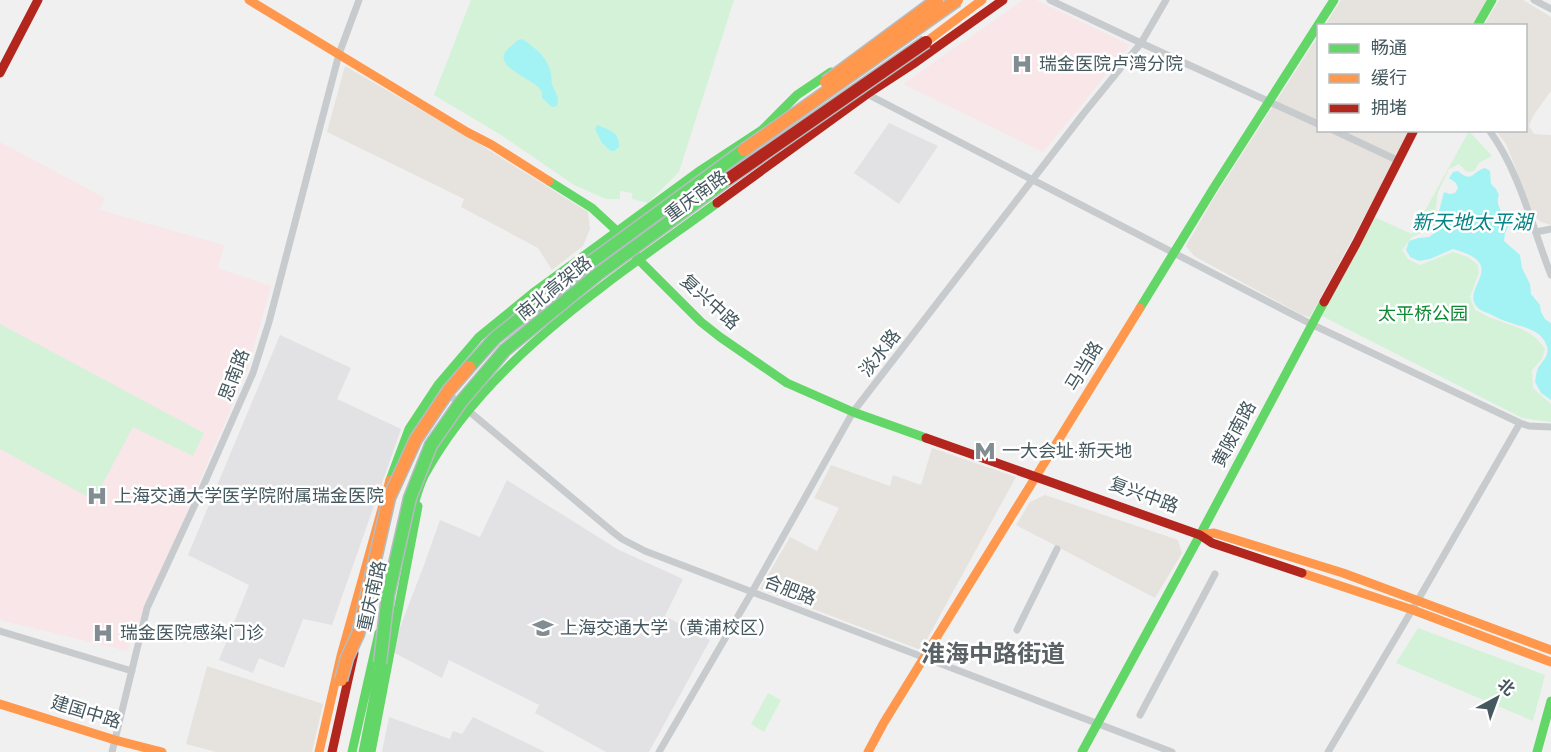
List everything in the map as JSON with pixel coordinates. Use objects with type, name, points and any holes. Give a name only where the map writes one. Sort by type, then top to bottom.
[{"type":"main road","points":[[0,74],[38,0]]},
{"type":"main road","name":"复兴中路","points":[[249,0],[592,207],[618,232],[639,260],[701,322],[787,383],[853,412],[1200,535],[1214,533],[1238,539],[1342,573],[1551,662]]},
{"type":"main road","points":[[764,131],[936,0]]},
{"type":"main road","name":"重庆南路","points":[[764,131],[797,94],[936,0]]},
{"type":"main road","name":"重庆南路","points":[[319,752],[341,656],[386,490],[410,429],[438,385],[479,337],[533,293],[701,170],[764,131],[951,0]]},
{"type":"main road","name":"南北高架路","points":[[331,752],[389,498],[416,439],[449,390],[495,338],[588,264],[764,131],[957,0]]},
{"type":"main road","name":"南北高架路","points":[[352,752],[410,498],[431,445],[461,402],[505,350],[598,274],[737,172],[942,31],[982,0]]},
{"type":"main road","points":[[942,31],[990,0]]},
{"type":"main road","name":"重庆南路","points":[[358,752],[389,594],[407,526],[423,478],[448,437],[481,396],[527,349],[565,316],[867,94],[1003,0]]},
{"type":"main road","name":"马当路","points":[[1319,24],[1334,0]]},
{"type":"main road","points":[[1478,24],[1492,0]]},
{"type":"main road","name":"马当路","points":[[868,752],[924,657],[1213,189],[1317,27]]},
{"type":"main road","points":[[809,87],[826,87]]},
{"type":"main road","name":"黄陂南路","points":[[1082,752],[1356,244],[1413,132]]},
{"type":"main road","name":"重庆南路","points":[[371,752],[419,504],[438,453]]},
{"type":"main road","name":"重庆南路","points":[[331,752],[369,558]]},
{"type":"main road","points":[[363,752],[380,663],[388,595]]},
{"type":"main road","name":"复兴中路","points":[[1415,605],[1551,650]]},
{"type":"main road","points":[[325,752],[347,658],[358,634]]},
{"type":"main road","points":[[1537,752],[1551,701]]},
{"type":"main road","name":"建国中路","points":[[0,704],[114,746],[162,752]]},
{"type":"street","name":"思南路","points":[[114,746],[147,608],[253,373],[269,322],[339,54],[359,0]]},
{"type":"street","points":[[1050,0],[1317,124]]},
{"type":"street","name":"淡水路","points":[[659,752],[753,592],[853,412],[1084,113],[1141,44],[1166,0]]},
{"type":"street","points":[[1534,0],[1551,9]]},
{"type":"street","points":[[867,94],[1311,324],[1520,423],[1551,427]]},
{"type":"street","points":[[1337,132],[1399,160]]},
{"type":"street","points":[[1490,132],[1511,165],[1551,275]]},
{"type":"street","points":[[1536,232],[1551,229]]},
{"type":"street","name":"合肥路","points":[[438,385],[622,539],[645,551],[1172,752]]},
{"type":"street","points":[[1328,752],[1520,423]]},
{"type":"street","points":[[1017,630],[1057,549]]},
{"type":"street","points":[[1140,715],[1215,574]]},
{"type":"street","points":[[0,630],[132,671]]},
{"type":"shaded area","name":"瑞金医院卢湾分院","points":[[1023,0],[1036,0],[1130,45],[1043,152],[903,84]]},
{"type":"shaded area","points":[[1341,0],[1487,0],[1473,24],[1326,24]]},
{"type":"shaded area","points":[[1499,0],[1523,0],[1551,17],[1551,91],[1533,116],[1529,126],[1534,134],[1551,135],[1551,225],[1535,217],[1506,144],[1497,132],[1527,132],[1527,24],[1485,24]]},
{"type":"shaded area","points":[[1317,38],[1317,132],[1410,132],[1310,317],[1302,315],[1194,256],[1186,246],[1212,201]]},
{"type":"shaded area","points":[[345,66],[473,140],[588,212],[590,229],[583,246],[552,270],[538,248],[461,207],[464,199],[327,132]]},
{"type":"shaded area","points":[[889,123],[938,146],[899,204],[854,173]]},
{"type":"shaded area","name":"上海交通大学医学院附属瑞金医院","points":[[0,142],[105,198],[99,210],[224,245],[218,268],[271,286],[247,371],[127,651],[0,620]]},
{"type":"shaded area","points":[[280,335],[351,368],[337,399],[401,429],[332,625],[303,619],[284,668],[259,658],[253,673],[219,660],[249,585],[188,555]]},
{"type":"shaded area","points":[[932,448],[1016,477],[921,650],[760,589],[790,537],[817,551],[839,508],[814,498],[831,465],[890,486],[893,475],[921,485]]},
{"type":"shaded area","name":"上海交通大学（黄浦校区）","points":[[507,480],[619,550],[683,579],[665,616],[710,640],[649,752],[606,752],[535,713],[539,705],[449,660],[442,678],[391,651],[440,520],[480,537]]},
{"type":"shaded area","points":[[1045,495],[1178,540],[1182,553],[1155,598],[1016,525],[1030,502]]},
{"type":"shaded area","points":[[207,666],[323,704],[312,752],[216,752],[186,744]]},
{"type":"shaded area","points":[[389,717],[450,739],[453,731],[462,734],[473,717],[545,752],[382,752]]},
{"type":"green space","points":[[471,0],[734,0],[679,172],[648,203],[632,199],[632,193],[620,191],[620,199],[606,199],[574,185],[501,135],[434,95]]},
{"type":"green space","name":"太平桥公园","points":[[1470,132],[1492,156],[1479,163],[1474,171],[1467,172],[1459,164],[1449,169],[1438,192],[1435,227],[1412,237],[1402,250],[1408,259],[1420,265],[1453,252],[1468,257],[1478,265],[1479,273],[1470,297],[1475,310],[1529,333],[1545,349],[1542,359],[1532,370],[1533,388],[1551,404],[1551,422],[1522,418],[1320,315],[1372,216],[1412,234]]},
{"type":"green space","points":[[0,324],[204,433],[193,456],[133,427],[94,500],[0,449]]},
{"type":"green space","points":[[1418,628],[1545,675],[1533,721],[1396,663]]},
{"type":"green space","points":[[768,693],[781,700],[764,732],[751,724]]},
{"type":"water","points":[[522,39],[539,52],[546,61],[558,97],[557,106],[552,107],[542,98],[540,89],[513,71],[504,60],[504,54],[510,47]]},
{"type":"water","points":[[597,125],[616,135],[619,147],[611,151],[602,143],[595,129]]},
{"type":"water","name":"新天地太平湖","points":[[1485,168],[1490,171],[1491,184],[1499,195],[1499,206],[1509,225],[1504,241],[1520,255],[1531,294],[1540,305],[1545,319],[1551,323],[1551,400],[1541,393],[1535,382],[1537,370],[1548,351],[1540,335],[1478,308],[1474,300],[1474,293],[1482,269],[1479,262],[1470,255],[1453,249],[1419,261],[1410,257],[1406,250],[1409,241],[1429,237],[1437,231],[1441,222],[1439,211],[1444,192],[1455,193],[1458,188],[1456,183],[1449,178],[1453,172],[1458,171],[1470,177]]},
{"type":"traffic: fast","points":[[1319,24],[1334,0]]},
{"type":"traffic: fast","points":[[1478,24],[1492,0]]},
{"type":"traffic: fast","points":[[1140,308],[1317,27]]},
{"type":"traffic: fast","points":[[390,480],[409,429],[438,385],[479,337],[533,293],[701,170],[762,130],[797,95],[831,72]]},
{"type":"traffic: fast","points":[[469,367],[495,338],[588,264],[744,150]]},
{"type":"traffic: fast","points":[[380,663],[388,595],[410,498],[431,445],[461,402],[505,350],[598,274],[728,179]]},
{"type":"traffic: fast","points":[[549,181],[592,208],[618,232],[639,260],[701,322],[787,383],[853,412],[926,438]]},
{"type":"traffic: fast","points":[[411,515],[424,476],[450,434],[481,395],[555,324],[636,261],[717,203]]},
{"type":"traffic: fast","points":[[1082,752],[1324,302]]},
{"type":"traffic: fast","points":[[371,752],[418,506]]},
{"type":"traffic: fast","points":[[352,752],[379,633]]},
{"type":"traffic: fast","points":[[363,752],[379,671]]},
{"type":"traffic: fast","points":[[1537,752],[1551,701]]},
{"type":"traffic: slow","points":[[249,0],[549,181]]},
{"type":"traffic: slow","points":[[826,82],[937,0]]},
{"type":"traffic: slow","points":[[744,150],[957,0]]},
{"type":"traffic: slow","points":[[926,42],[982,0]]},
{"type":"traffic: slow","points":[[868,752],[883,724],[1140,308]]},
{"type":"traffic: slow","points":[[341,680],[347,658],[358,634],[389,498],[416,439],[449,390],[469,367]]},
{"type":"traffic: slow","points":[[319,752],[341,656],[390,480]]},
{"type":"traffic: slow","points":[[1200,535],[1214,533],[1343,573],[1551,650]]},
{"type":"traffic: slow","points":[[1302,573],[1413,610],[1551,662]]},
{"type":"traffic: slow","points":[[0,704],[115,740],[162,752]]},
{"type":"traffic: jam","points":[[0,73],[38,0]]},
{"type":"traffic: jam","points":[[717,203],[867,94],[1003,0]]},
{"type":"traffic: jam","points":[[728,179],[926,42]]},
{"type":"traffic: jam","points":[[1324,302],[1413,132]]},
{"type":"traffic: jam","points":[[926,438],[1200,535],[1212,543],[1302,573]]},
{"type":"traffic: jam","points":[[332,752],[354,653]]},
{"type":"place","name":"瑞金医院卢湾分院","points":[[1022,64]]},
{"type":"place","name":"一大会址·新天地","points":[[985,451]]},
{"type":"place","name":"上海交通大学医学院附属瑞金医院","points":[[97,496]]},
{"type":"place","name":"上海交通大学（黄浦校区）","points":[[543,628]]},
{"type":"place","name":"瑞金医院感染门诊","points":[[103,633]]},
{"type":"district","name":"淮海中路街道","points":[[993,654]]}]
